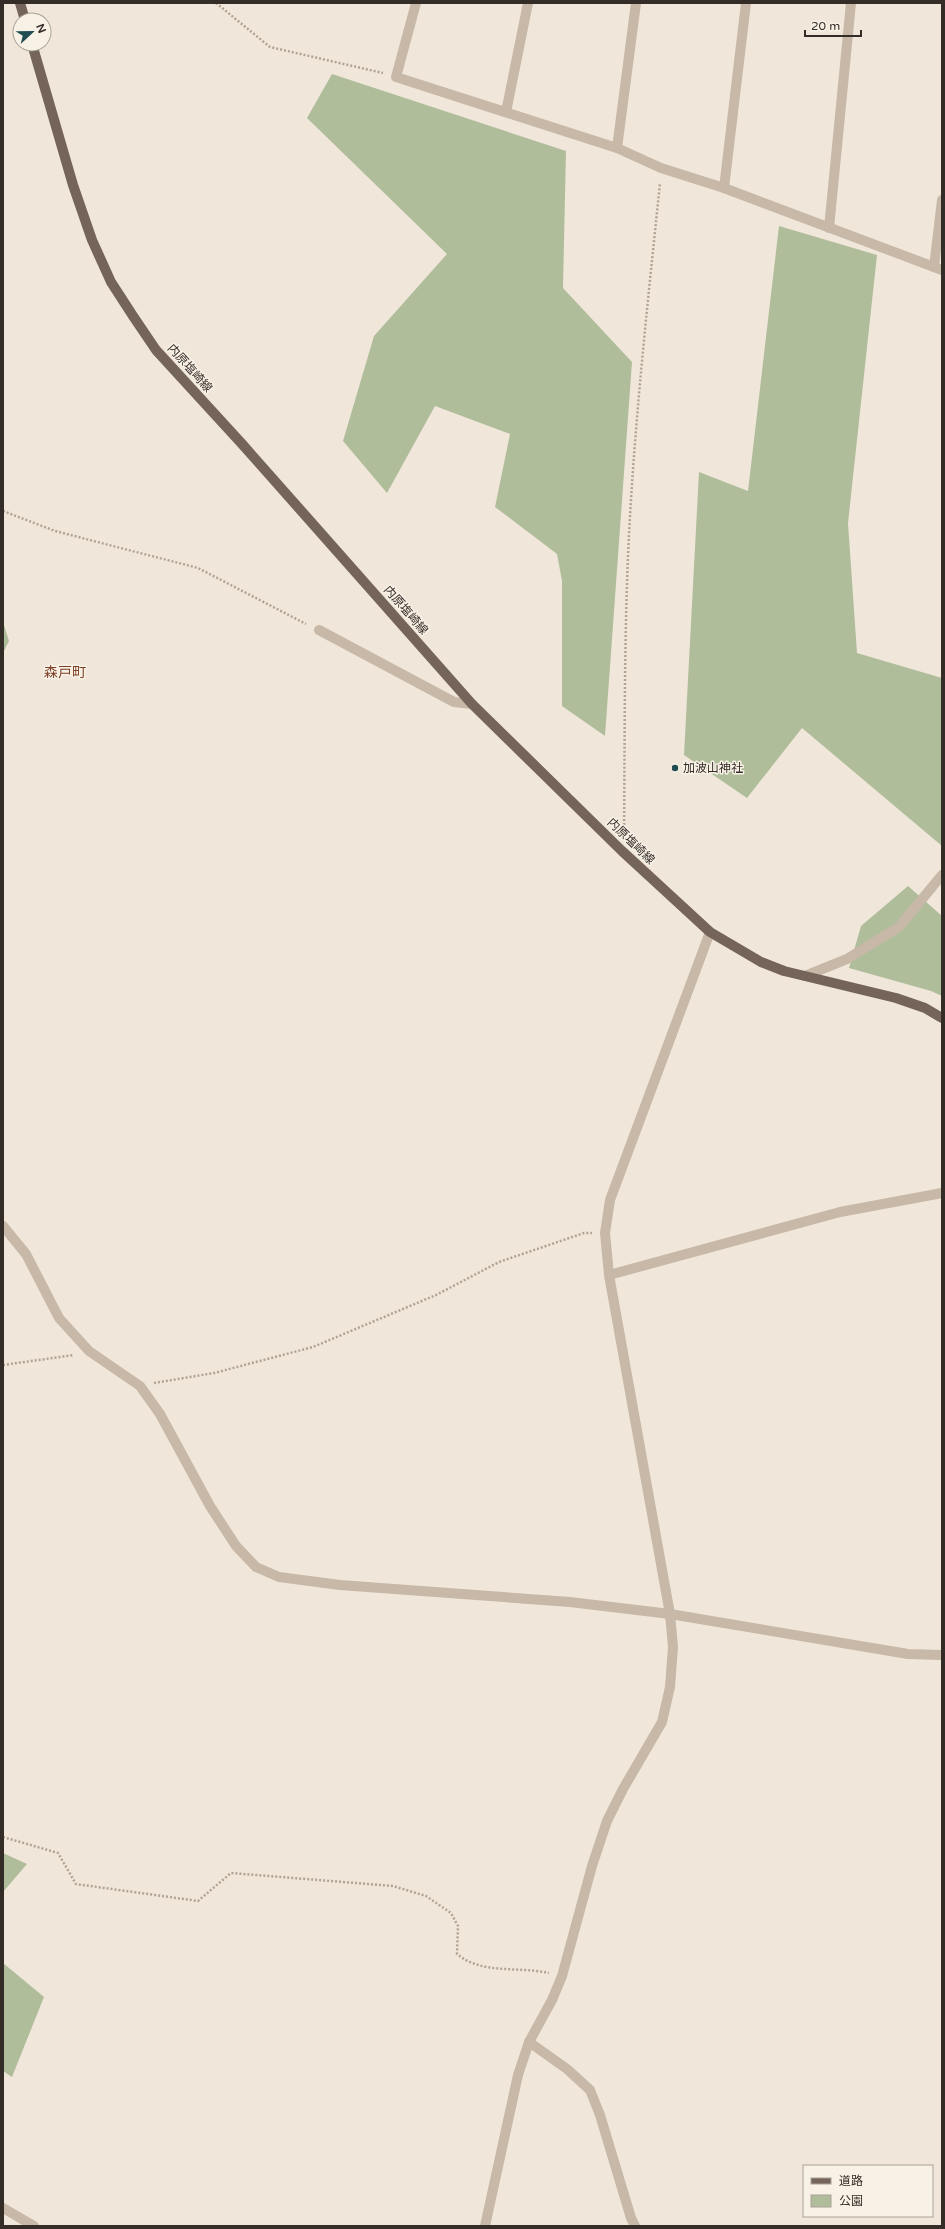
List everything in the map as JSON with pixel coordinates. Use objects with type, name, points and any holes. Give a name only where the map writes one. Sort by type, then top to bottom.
[{"type":"main road","name":"内原塩崎線","points":[[34,52],[73,185],[92,240],[111,282],[132,316],[156,350],[243,445],[472,704],[622,851],[710,932],[761,962],[805,976],[896,998],[925,1008],[942,1018]]},
{"type":"street","points":[[416,3],[396,77],[617,148],[661,168],[724,188],[938,269],[942,200]]},
{"type":"street","points":[[506,112],[528,3]]},
{"type":"street","points":[[617,148],[636,3]]},
{"type":"street","points":[[724,188],[746,3]]},
{"type":"street","points":[[829,228],[851,3]]},
{"type":"street","points":[[319,630],[454,702],[472,704]]},
{"type":"street","points":[[805,976],[847,959],[900,928],[942,875]]},
{"type":"street","points":[[485,2226],[518,2075],[528,2042],[552,2000],[562,1976],[592,1866],[607,1821],[623,1789],[662,1722],[670,1687],[674,1647],[670,1614],[609,1275],[605,1233],[610,1200],[710,932]]},
{"type":"street","points":[[609,1275],[840,1212],[942,1193]]},
{"type":"street","points":[[3,1226],[26,1254],[59,1318],[88,1351],[140,1386],[160,1414],[210,1506],[236,1546],[256,1567],[279,1577],[340,1585],[570,1602],[670,1614],[908,1654],[942,1655]]},
{"type":"street","points":[[528,2042],[567,2069],[590,2090],[600,2115],[631,2218],[635,2226]]},
{"type":"street","points":[[3,2208],[34,2226]]},
{"type":"path","points":[[216,3],[270,47],[396,77]]},
{"type":"path","points":[[622,851],[629,536],[636,435],[661,168]]},
{"type":"path","points":[[3,511],[55,531],[198,568],[319,630]]},
{"type":"path","points":[[140,1386],[214,1373],[313,1347],[436,1295],[499,1262],[584,1233],[605,1233]]},
{"type":"path","points":[[3,1365],[75,1355],[88,1351]]},
{"type":"path","points":[[3,1837],[58,1853],[76,1884],[198,1901],[230,1873],[393,1886],[426,1896],[452,1913],[458,1926],[457,1954],[465,1961],[479,1966],[533,1969],[562,1976]]},
{"type":"green space","points":[[332,74],[566,151],[563,288],[632,362],[605,736],[562,706],[562,581],[557,554],[495,507],[510,434],[435,406],[387,493],[343,441],[374,336],[447,254],[307,118]]},
{"type":"green space","points":[[779,226],[877,255],[848,523],[857,653],[942,678],[942,846],[802,728],[747,798],[684,755],[699,472],[748,491]]},
{"type":"green space","points":[[3,622],[9,641],[3,653]]},
{"type":"green space","points":[[908,886],[942,916],[942,996],[931,991],[849,968],[861,926]]},
{"type":"green space","points":[[3,1853],[27,1864],[3,1892]]},
{"type":"green space","points":[[3,1963],[44,1997],[12,2077],[3,2071]]},
{"type":"place","name":"加波山神社","points":[[675,768]]},
{"type":"district","name":"森戸町","points":[[65,672]]}]
